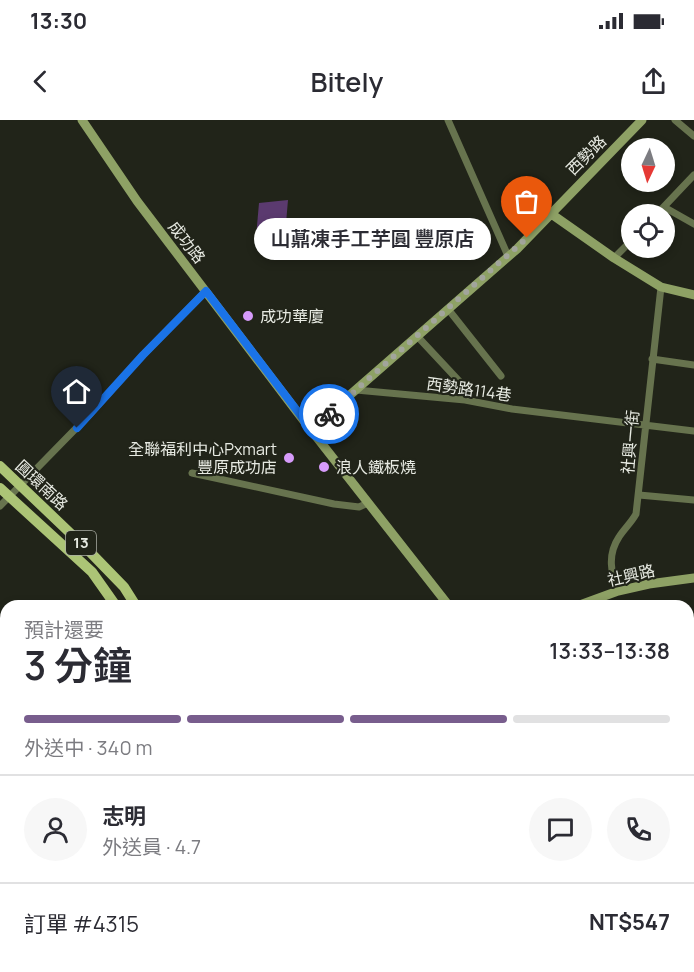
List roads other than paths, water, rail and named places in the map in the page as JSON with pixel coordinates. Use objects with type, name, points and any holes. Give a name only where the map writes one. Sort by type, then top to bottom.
[{"type":"main road","name":"圓環南路","points":[[0,466],[117,580],[132,600]]},
{"type":"main road","name":"圓環南路","points":[[0,488],[92,572],[112,600]]},
{"type":"street","name":"成功路","points":[[82,120],[137,201],[443,600]]},
{"type":"street","points":[[448,120],[508,256]]},
{"type":"street","name":"西勢路","points":[[311,429],[508,256],[642,120]]},
{"type":"street","points":[[675,120],[694,136]]},
{"type":"street","points":[[667,204],[694,175]]},
{"type":"street","points":[[550,213],[614,258],[661,287],[694,295]]},
{"type":"street","points":[[675,213],[694,224]]},
{"type":"street","points":[[614,258],[621,251]]},
{"type":"street","name":"社興一街","points":[[618,591],[612,576],[610,558],[618,538],[629,527],[636,514],[661,287]]},
{"type":"street","points":[[0,506],[206,291]]},
{"type":"street","points":[[448,309],[501,376]]},
{"type":"street","points":[[417,336],[459,381]]},
{"type":"street","points":[[652,359],[694,365]]},
{"type":"street","name":"西勢路114巷","points":[[356,390],[465,400],[512,409],[694,431]]},
{"type":"street","points":[[192,473],[334,504],[359,507],[368,503]]},
{"type":"street","points":[[639,495],[694,500]]},
{"type":"street","name":"社興路","points":[[593,600],[618,591],[649,584],[694,578]]},
{"type":"place","name":"山薡凍手工芋圓 豐原店","points":[[527,238]]},
{"type":"place","name":"成功華廈","points":[[248,316]]},
{"type":"place","name":"全聯福利中心Pxmart 豐原成功店","points":[[289,458]]},
{"type":"place","name":"浪人鐵板燒","points":[[324,467]]}]
